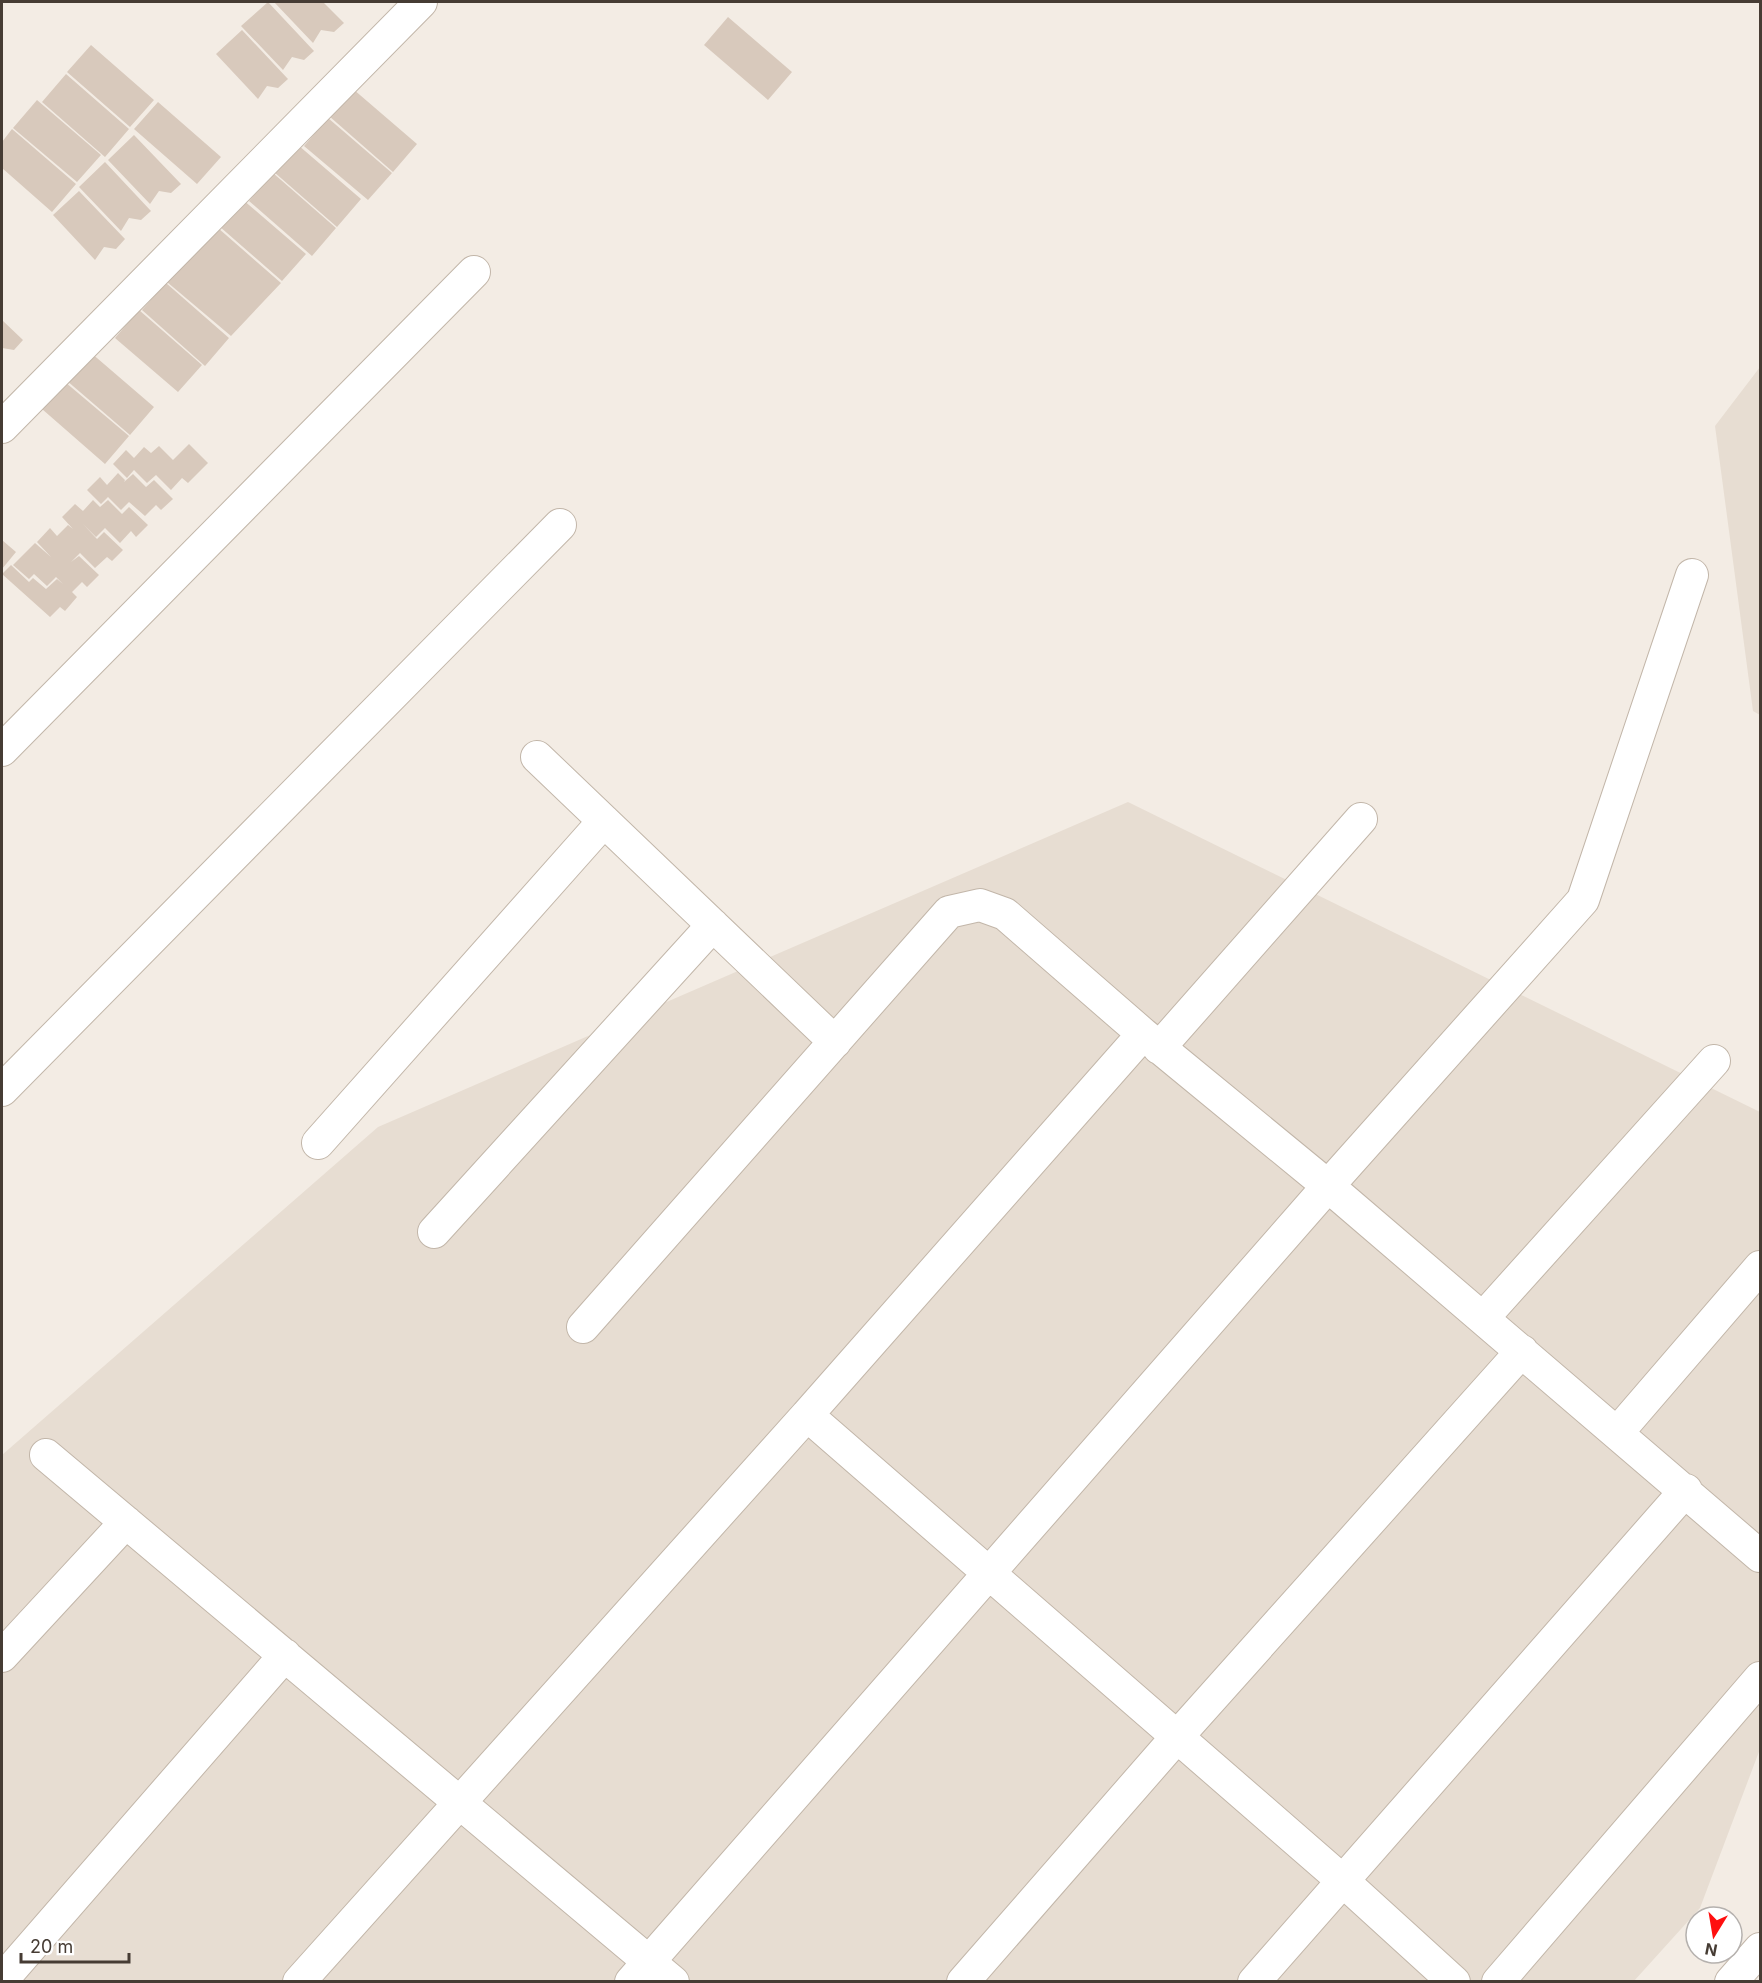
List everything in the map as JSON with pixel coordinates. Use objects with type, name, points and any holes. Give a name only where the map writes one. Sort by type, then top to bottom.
[{"type":"street","points":[[2,427],[421,2]]},
{"type":"street","points":[[2,750],[474,272]]},
{"type":"street","points":[[2,1090],[560,525]]},
{"type":"street","points":[[640,1971],[1328,1186],[1583,900],[1692,575]]},
{"type":"street","points":[[537,758],[835,1042]]},
{"type":"street","points":[[299,1982],[807,1416],[1151,1041],[1361,819]]},
{"type":"street","points":[[318,1143],[604,821]]},
{"type":"street","points":[[583,1327],[949,912],[980,905],[1005,914],[1151,1041],[1328,1186],[1761,1556]]},
{"type":"street","points":[[434,1232],[713,925]]},
{"type":"street","points":[[1483,1318],[1714,1061]]},
{"type":"street","points":[[1617,1432],[1761,1268]]},
{"type":"street","points":[[963,1982],[1176,1738],[1522,1351]]},
{"type":"street","points":[[807,1416],[1343,1881],[1454,1982]]},
{"type":"street","points":[[46,1455],[460,1801],[640,1971],[673,1982]]},
{"type":"street","points":[[1254,1982],[1686,1490]]},
{"type":"street","points":[[2,1656],[126,1522]]},
{"type":"street","points":[[2,1980],[285,1655]]},
{"type":"street","points":[[1498,1982],[1761,1678]]},
{"type":"street","points":[[1731,1982],[1761,1948]]},
{"type":"shaded area","points":[[1760,367],[1760,715],[1753,711],[1715,426]]},
{"type":"shaded area","points":[[1128,802],[1760,1112],[1760,1749],[1701,1905],[1684,1905],[1684,1926],[1634,1981],[2,1981],[2,1455],[378,1127]]},
{"type":"building","points":[[268,2],[314,51],[304,60],[292,57],[283,70],[241,26]]},
{"type":"building","points":[[274,2],[323,2],[344,23],[334,32],[321,30],[313,43]]},
{"type":"building","points":[[728,17],[792,72],[768,100],[704,45]]},
{"type":"building","points":[[242,30],[288,79],[278,88],[267,86],[258,99],[216,54]]},
{"type":"building","points":[[91,45],[154,100],[130,127],[67,72]]},
{"type":"building","points":[[66,74],[129,129],[105,157],[42,102]]},
{"type":"building","points":[[353,89],[417,144],[393,172],[329,116]]},
{"type":"building","points":[[37,100],[101,155],[77,182],[13,128]]},
{"type":"building","points":[[158,102],[221,157],[197,184],[134,129]]},
{"type":"building","points":[[328,118],[392,173],[368,200],[304,146]]},
{"type":"building","points":[[12,129],[76,184],[52,212],[2,168],[2,142]]},
{"type":"building","points":[[134,135],[181,184],[171,193],[159,191],[150,204],[108,160]]},
{"type":"building","points":[[298,145],[361,199],[337,227],[274,172]]},
{"type":"building","points":[[105,162],[151,211],[141,220],[129,218],[121,231],[79,187]]},
{"type":"building","points":[[273,173],[336,228],[312,256],[249,201]]},
{"type":"building","points":[[79,191],[125,239],[116,249],[104,247],[95,260],[53,215]]},
{"type":"building","points":[[242,199],[306,254],[282,281],[219,226]]},
{"type":"building","points":[[218,228],[281,283],[231,336],[167,282]]},
{"type":"building","points":[[166,283],[229,338],[205,366],[142,310]]},
{"type":"building","points":[[139,310],[202,365],[178,392],[115,338]]},
{"type":"building","points":[[2,320],[23,340],[14,350],[2,348]]},
{"type":"building","points":[[90,352],[154,407],[130,435],[66,380]]},
{"type":"building","points":[[65,382],[129,436],[105,464],[42,409]]},
{"type":"building","points":[[189,444],[208,463],[188,483],[182,478],[171,490],[156,475],[147,483],[134,470],[127,478],[113,464],[126,450],[134,458],[144,447],[151,453],[159,446],[173,460]]},
{"type":"building","points":[[118,473],[125,480],[124,482],[133,474],[146,487],[154,480],[173,499],[161,510],[156,505],[145,516],[129,502],[121,510],[108,497],[101,504],[87,490],[100,477],[107,485]]},
{"type":"building","points":[[93,500],[100,507],[108,500],[122,514],[129,507],[148,525],[136,537],[131,531],[120,543],[105,528],[96,537],[83,524],[97,539],[104,532],[123,550],[112,561],[107,557],[95,568],[80,553],[71,562],[79,556],[99,575],[87,587],[82,582],[72,592],[77,597],[65,611],[60,607],[50,617],[2,574],[11,565],[29,582],[33,578],[46,589],[57,579],[63,584],[56,577],[47,586],[34,574],[29,579],[13,565],[35,543],[51,557],[37,542],[50,528],[57,536],[68,525],[73,529],[62,517],[75,504],[83,511]]},
{"type":"building","points":[[2,540],[16,552],[2,569]]}]
